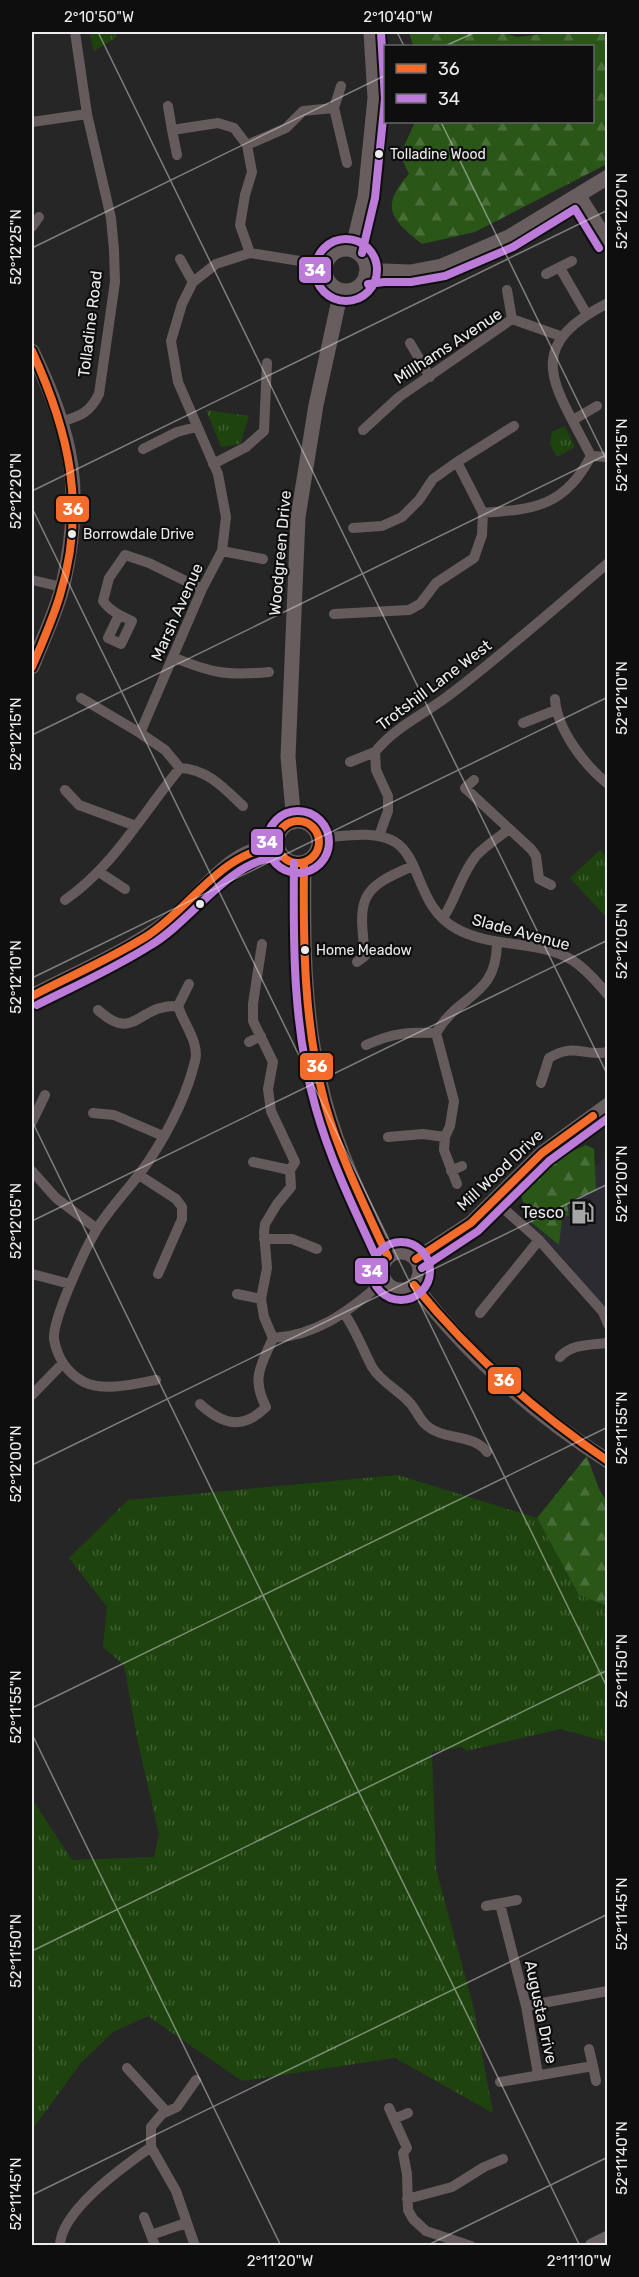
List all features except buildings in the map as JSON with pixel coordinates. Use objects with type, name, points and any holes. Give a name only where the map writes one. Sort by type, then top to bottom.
[{"type":"main road","points":[[352,250],[365,197],[375,98],[371,32]]},
{"type":"main road","points":[[366,274],[383,271],[410,272],[442,266],[510,237],[608,177]]},
{"type":"main road","points":[[578,195],[608,242]]},
{"type":"main road","points":[[342,250],[352,250],[361,256],[366,266],[366,274],[361,285],[352,291],[341,291],[331,286],[325,275],[326,265],[332,254],[342,250]]},
{"type":"main road","name":"Woodgreen Drive","points":[[294,822],[288,757],[298,517],[316,405],[341,291]]},
{"type":"main road","points":[[32,351],[63,421],[72,467],[74,511],[62,587],[32,667]]},
{"type":"main road","points":[[294,822],[304,822],[313,828],[318,838],[318,846],[313,857],[304,863],[293,863],[283,858],[277,847],[277,837],[284,826],[294,822]]},
{"type":"main road","points":[[32,996],[149,934],[179,912],[220,871],[238,858],[261,848],[277,847]]},
{"type":"main road","points":[[304,863],[303,954],[310,1029],[320,1083],[342,1153],[388,1257],[382,1272],[385,1283],[402,1290],[414,1285],[420,1272],[416,1259],[403,1252],[388,1257]]},
{"type":"main road","name":"Mill Wood Drive","points":[[416,1259],[471,1223],[542,1153],[608,1105]]},
{"type":"main road","points":[[414,1285],[458,1337],[532,1407],[608,1461]]},
{"type":"main road","points":[[592,2246],[608,2238]]},
{"type":"street","name":"Tolladine Road","points":[[63,421],[80,416],[92,408],[99,394],[115,282],[111,218],[87,114],[75,32]]},
{"type":"street","points":[[341,86],[334,108],[347,163]]},
{"type":"street","points":[[168,106],[177,155]]},
{"type":"street","points":[[247,145],[286,128],[303,111],[334,108]]},
{"type":"street","points":[[32,122],[87,114]]},
{"type":"street","points":[[172,130],[218,123],[234,128],[247,145],[252,172],[240,225],[250,253]]},
{"type":"street","points":[[32,227],[39,217]]},
{"type":"street","name":"Marsh Avenue","points":[[140,733],[202,589],[222,551],[226,517],[218,474],[178,382],[171,341],[182,304],[193,282],[216,264],[250,253],[326,265]]},
{"type":"street","points":[[180,259],[193,282]]},
{"type":"street","points":[[546,274],[572,261]]},
{"type":"street","points":[[560,268],[586,313]]},
{"type":"street","points":[[507,290],[512,319]]},
{"type":"street","points":[[591,456],[556,383],[551,356],[560,336],[586,313],[608,303]]},
{"type":"street","name":"Millhams Avenue","points":[[363,430],[399,397],[430,377],[475,342],[512,319],[560,336]]},
{"type":"street","points":[[410,344],[430,377]]},
{"type":"street","points":[[213,464],[246,447],[264,431],[267,363]]},
{"type":"street","points":[[573,420],[597,406]]},
{"type":"street","points":[[353,528],[382,526],[402,517],[419,500],[434,478],[514,426]]},
{"type":"street","points":[[143,449],[177,432],[196,427]]},
{"type":"street","points":[[591,456],[608,457]]},
{"type":"street","points":[[483,513],[534,507],[558,496],[578,480],[591,456]]},
{"type":"street","points":[[334,614],[409,610],[420,604],[436,583],[474,558],[482,536],[483,513],[457,462]]},
{"type":"street","points":[[222,551],[263,559]]},
{"type":"street","points":[[119,615],[103,602],[109,578],[124,555],[149,563],[202,589]]},
{"type":"street","name":"Trotshill Lane West","points":[[380,836],[388,811],[388,796],[376,770],[375,752],[394,732],[447,697],[608,563]]},
{"type":"street","points":[[32,580],[62,587]]},
{"type":"street","points":[[173,657],[205,670],[231,675],[268,672]]},
{"type":"street","points":[[81,698],[165,750],[180,768],[194,769],[215,780],[243,806]]},
{"type":"street","points":[[523,723],[555,704],[579,752],[597,776],[608,784]]},
{"type":"street","points":[[350,762],[375,752]]},
{"type":"street","points":[[65,900],[89,884],[180,768]]},
{"type":"street","points":[[474,780],[465,788],[508,829],[522,838],[536,856],[536,883],[551,885]]},
{"type":"street","points":[[65,790],[79,805],[136,826]]},
{"type":"street","points":[[224,804],[232,796]]},
{"type":"street","points":[[442,918],[453,903],[466,870],[476,856],[508,829]]},
{"type":"street","points":[[318,838],[380,836]]},
{"type":"street","name":"Slade Avenue","points":[[380,836],[394,841],[406,851],[430,906],[456,929],[497,944],[533,948],[559,955],[578,964],[608,995]]},
{"type":"street","points":[[357,962],[365,956],[361,914],[365,898],[376,884],[412,866]]},
{"type":"street","points":[[99,872],[125,889]]},
{"type":"street","points":[[200,1404],[214,1416],[233,1422],[243,1422],[266,1407],[257,1379],[260,1364],[273,1338],[264,1317],[261,1299],[267,1268],[265,1224],[291,1187],[290,1170],[296,1162],[271,1111],[268,1089],[273,1062],[253,1021],[253,1004],[262,944]]},
{"type":"street","points":[[457,1184],[444,1150],[454,1101],[436,1033],[452,1010],[485,985],[493,972],[497,944]]},
{"type":"street","points":[[156,1380],[115,1387],[85,1382],[62,1364],[54,1337],[70,1284],[97,1229],[139,1175],[163,1136],[196,1058],[195,1045],[183,1022],[178,1006],[189,984]]},
{"type":"street","points":[[98,1010],[111,1021],[121,1025],[131,1023],[149,1010],[165,1005],[178,1006]]},
{"type":"street","points":[[366,1045],[390,1035],[405,1032],[436,1033]]},
{"type":"street","points":[[249,1042],[261,1036]]},
{"type":"street","points":[[541,1083],[549,1058],[564,1049],[591,1054],[608,1052]]},
{"type":"street","points":[[32,1122],[45,1095]]},
{"type":"street","points":[[93,1113],[114,1115],[163,1136]]},
{"type":"street","points":[[388,1137],[423,1134],[445,1137]]},
{"type":"street","points":[[253,1162],[290,1170]]},
{"type":"street","points":[[451,1170],[462,1166]]},
{"type":"street","points":[[32,1170],[56,1198],[97,1229]]},
{"type":"street","points":[[139,1175],[176,1199],[182,1207],[182,1219],[158,1274]]},
{"type":"street","points":[[494,1200],[539,1240],[603,1312],[608,1324]]},
{"type":"street","points":[[264,1239],[292,1239],[311,1244],[317,1249]]},
{"type":"street","points":[[480,1313],[539,1240]]},
{"type":"street","points":[[32,1274],[70,1284]]},
{"type":"street","points":[[273,1338],[293,1337],[337,1319],[379,1284],[385,1283]]},
{"type":"street","points":[[237,1293],[261,1299]]},
{"type":"street","points":[[344,1313],[360,1337],[372,1367],[384,1382],[411,1404],[426,1425],[441,1433],[480,1443],[487,1452]]},
{"type":"street","points":[[560,1358],[566,1351],[576,1347],[607,1342]]},
{"type":"street","points":[[32,1395],[62,1364]]},
{"type":"street","points":[[486,1906],[517,1899]]},
{"type":"street","name":"Augusta Drive","points":[[500,1904],[526,2006],[538,2074],[593,2066]]},
{"type":"street","points":[[526,2006],[608,1990]]},
{"type":"street","points":[[590,2049],[596,2081]]},
{"type":"street","points":[[127,2068],[166,2111]]},
{"type":"street","points":[[500,2082],[538,2074]]},
{"type":"street","points":[[195,2246],[169,2174],[151,2147],[151,2127],[166,2111],[177,2107],[196,2080]]},
{"type":"street","points":[[389,2108],[407,2148],[402,2153],[407,2174],[408,2210],[418,2226],[426,2231],[471,2246]]},
{"type":"street","points":[[394,2119],[408,2113]]},
{"type":"street","points":[[60,2246],[60,2235],[70,2216],[151,2147]]},
{"type":"street","points":[[407,2199],[452,2187],[484,2167],[503,2159]]},
{"type":"street","points":[[144,2217],[153,2240],[186,2223]]},
{"type":"shaded area","points":[[607,1156],[607,1313],[559,1253],[521,1218],[554,1207],[582,1177]]},
{"type":"green space","points":[[89,32],[116,32],[115,38],[94,51]]},
{"type":"green space","name":"Tolladine Wood","points":[[409,32],[505,32],[517,37],[562,32],[580,34],[607,32],[607,164],[475,232],[422,244],[396,219],[392,204],[394,195],[409,174],[400,155],[415,123],[594,123],[594,45],[413,45]]},
{"type":"green space","points":[[206,410],[249,416],[240,444],[221,447]]},
{"type":"green space","points":[[565,426],[575,447],[557,457],[550,444],[552,432]]},
{"type":"green space","points":[[600,850],[607,858],[607,918],[570,878]]},
{"type":"green space","points":[[586,1145],[594,1149],[596,1190],[571,1200],[567,1204],[569,1215],[562,1219],[559,1245],[531,1222],[537,1209],[523,1202],[521,1194],[541,1172],[569,1153]]},
{"type":"green space","points":[[587,1456],[599,1489],[607,1502],[607,1606],[579,1595],[537,1518]]},
{"type":"green space","points":[[398,1475],[537,1518],[579,1595],[607,1606],[607,1742],[561,1729],[466,1751],[462,1747],[432,1752],[436,1869],[473,2005],[493,2113],[395,2058],[242,2081],[148,2016],[113,2032],[80,2064],[32,2130],[32,1799],[72,1860],[154,1857],[159,1834],[138,1743],[124,1665],[103,1647],[107,1607],[69,1558],[128,1500]]},
{"type":"transit line","name":"34","points":[[381,32],[384,82]]},
{"type":"transit line","name":"34","points":[[362,253],[375,198],[384,109]]},
{"type":"transit line","name":"34","points":[[368,284],[411,282],[445,276],[513,247],[575,209],[599,248]]},
{"type":"transit line","name":"34","points":[[346,239],[358,241],[368,248],[375,258],[377,270],[375,282],[368,292],[358,299],[346,301],[334,299],[324,292],[317,282],[315,270],[317,258],[324,248],[334,241],[346,239]]},
{"type":"transit line","name":"36","points":[[32,351],[56,411],[70,470],[73,500],[68,563],[57,604],[32,667]]},
{"type":"transit line","name":"34","points":[[298,811],[310,813],[320,820],[327,830],[329,842],[327,854],[320,864],[310,871],[298,873],[286,871],[276,864],[269,854],[267,842],[269,830],[276,820],[286,813],[298,811]]},
{"type":"transit line","name":"36","points":[[298,821],[313,827],[319,842],[313,857],[298,863],[283,857],[277,842],[283,827],[298,821]]},
{"type":"transit line","name":"36","points":[[32,996],[147,936],[178,911],[208,882],[239,859],[257,851],[277,847]]},
{"type":"transit line","name":"34","points":[[37,1005],[151,945],[167,934],[227,880],[260,861],[278,857]]},
{"type":"transit line","name":"34","points":[[294,863],[296,987],[308,1079],[329,1148],[378,1261]]},
{"type":"transit line","name":"36","points":[[304,863],[306,985],[318,1075],[338,1143],[388,1257]]},
{"type":"transit line","name":"36","points":[[416,1259],[471,1223],[542,1153],[593,1116]]},
{"type":"transit line","name":"34","points":[[422,1268],[478,1231],[549,1161],[608,1118]]},
{"type":"transit line","name":"34","points":[[395,1242],[407,1242],[422,1250],[430,1265],[430,1271],[430,1277],[422,1292],[407,1300],[395,1300],[380,1292],[372,1277],[372,1265],[380,1250],[395,1242]]},
{"type":"transit line","name":"36","points":[[414,1285],[458,1335],[504,1380],[554,1422],[608,1461]]},
{"type":"place","name":"Tolladine Wood","points":[[379,154]]},
{"type":"place","name":"Borrowdale Drive","points":[[72,534]]},
{"type":"place","name":"Home Meadow","points":[[305,950]]},
{"type":"place","name":"Tesco","points":[[582,1212]]}]
